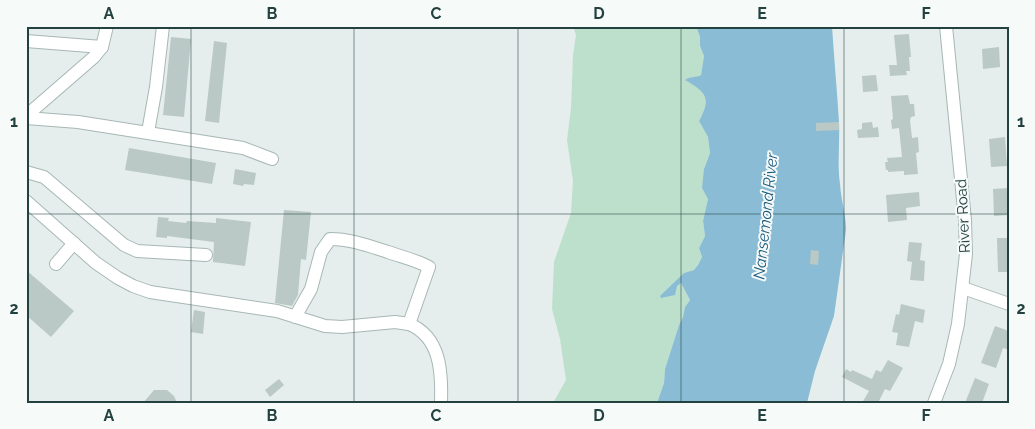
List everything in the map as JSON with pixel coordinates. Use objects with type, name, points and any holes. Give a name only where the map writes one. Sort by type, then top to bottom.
[{"type":"street","points":[[26,117],[94,57],[102,47],[107,26]]},
{"type":"street","points":[[148,132],[156,87],[163,26]]},
{"type":"street","name":"River Road","points":[[934,403],[949,364],[958,324],[966,254],[946,26]]},
{"type":"street","points":[[26,41],[102,47]]},
{"type":"street","points":[[26,117],[78,122],[243,148],[272,160]]},
{"type":"street","points":[[26,172],[44,177],[124,245],[137,252],[206,255]]},
{"type":"street","points":[[26,201],[96,263],[118,278],[150,292],[277,311],[325,326],[342,327],[395,322],[417,327],[425,334],[436,352],[442,375],[442,403]]},
{"type":"street","points":[[296,317],[311,289],[324,245],[330,239],[341,239],[415,260],[429,267],[409,324]]},
{"type":"street","points":[[56,264],[74,243]]},
{"type":"street","points":[[963,288],[1009,304]]},
{"type":"green space","points":[[573,26],[696,26],[700,37],[700,46],[704,56],[701,75],[697,78],[688,78],[703,92],[706,102],[699,121],[708,137],[710,153],[704,169],[708,199],[703,221],[705,236],[699,248],[702,257],[698,265],[694,270],[684,273],[677,286],[681,283],[690,300],[685,307],[679,325],[665,369],[664,383],[657,403],[553,403],[566,380],[560,339],[552,309],[554,262],[571,213],[573,181],[567,140],[576,35]]},
{"type":"water","name":"Nansemond River","points":[[696,26],[832,26],[839,122],[839,176],[846,230],[834,316],[815,371],[807,403],[657,403],[664,383],[665,369],[679,325],[685,307],[690,300],[681,283],[677,286],[675,295],[661,298],[660,296],[684,273],[694,270],[698,265],[702,257],[699,248],[705,236],[703,221],[708,199],[702,188],[704,169],[710,153],[708,137],[699,121],[706,102],[702,92],[685,80],[701,75],[704,56]]},
{"type":"building","points":[[909,34],[910,71],[906,71],[907,75],[890,76],[889,65],[897,65],[894,35]]},
{"type":"building","points":[[171,37],[191,39],[184,117],[163,115]]},
{"type":"building","points":[[214,41],[227,43],[219,123],[205,121]]},
{"type":"building","points":[[999,47],[1000,67],[983,69],[982,49]]},
{"type":"building","points":[[876,75],[878,91],[863,92],[862,76]]},
{"type":"building","points":[[908,95],[910,104],[914,104],[915,116],[911,117],[910,120],[912,138],[918,137],[919,152],[916,153],[918,174],[904,175],[904,171],[888,172],[885,162],[888,162],[887,158],[902,157],[899,128],[892,129],[891,96]]},
{"type":"building","points":[[839,122],[839,130],[816,131],[816,123]]},
{"type":"building","points":[[872,122],[873,128],[878,127],[879,137],[858,138],[857,130],[862,129],[862,123]]},
{"type":"building","points":[[1005,137],[1007,166],[991,167],[989,139]]},
{"type":"building","points":[[129,148],[216,163],[212,184],[125,170]]},
{"type":"building","points":[[235,169],[256,173],[254,185],[244,184],[243,186],[233,184]]},
{"type":"building","points":[[1008,188],[1009,215],[994,216],[993,189]]},
{"type":"building","points":[[919,192],[920,206],[906,208],[907,220],[888,222],[886,195]]},
{"type":"building","points":[[284,210],[311,212],[306,260],[301,259],[298,295],[292,306],[275,303]]},
{"type":"building","points":[[158,217],[169,218],[168,221],[186,223],[187,221],[216,223],[216,218],[251,222],[245,266],[213,262],[214,242],[167,236],[167,238],[156,237]]},
{"type":"building","points":[[997,238],[1009,238],[1009,272],[998,272]]},
{"type":"building","points":[[909,242],[922,243],[920,260],[925,261],[924,281],[910,280],[912,262],[907,261]]},
{"type":"building","points":[[811,250],[819,251],[818,265],[810,264]]},
{"type":"building","points":[[26,270],[74,311],[51,337],[26,315]]},
{"type":"building","points":[[901,304],[925,310],[923,323],[915,321],[909,347],[896,345],[898,333],[892,332],[896,314],[899,315]]},
{"type":"building","points":[[194,310],[205,312],[203,334],[191,332]]},
{"type":"building","points":[[995,326],[1009,331],[1007,339],[1009,340],[1009,350],[1003,348],[996,368],[981,363]]},
{"type":"building","points":[[888,360],[903,368],[890,391],[885,389],[878,403],[862,403],[869,391],[842,377],[846,369],[872,379],[876,370],[881,372]]},
{"type":"building","points":[[975,378],[989,384],[982,403],[965,403]]},
{"type":"building","points":[[279,379],[284,385],[270,397],[265,390]]},
{"type":"building","points":[[154,390],[167,390],[174,396],[177,403],[143,403]]}]
